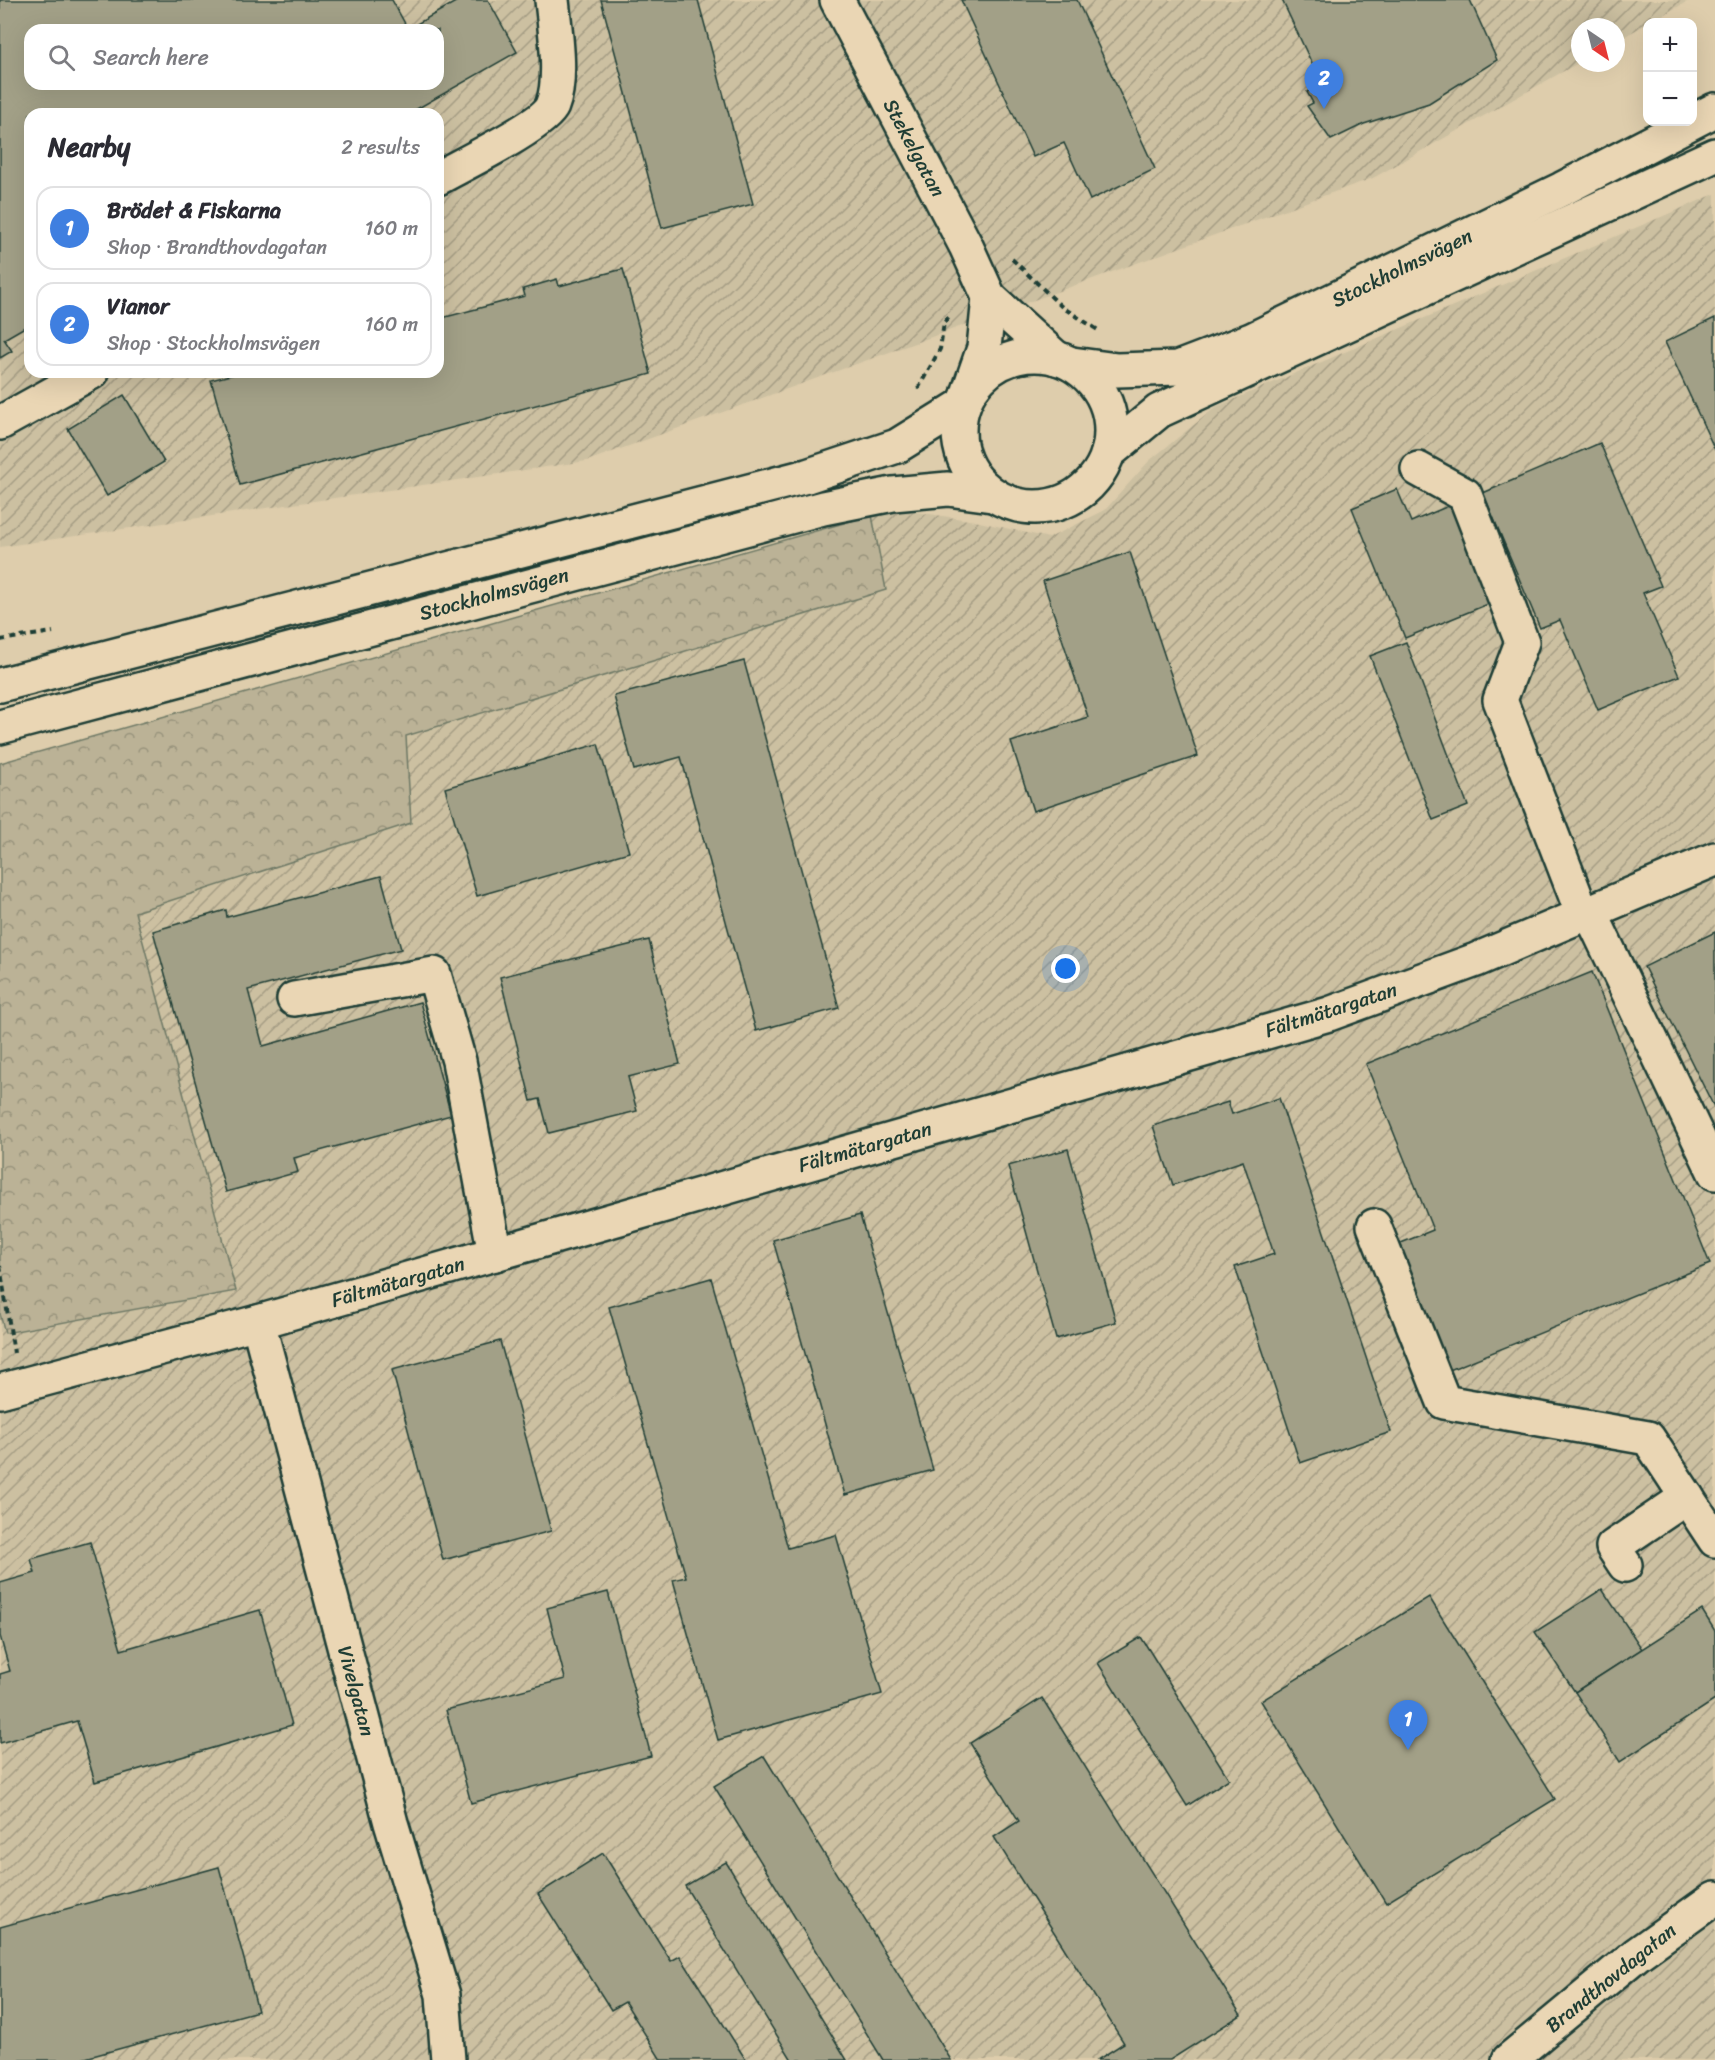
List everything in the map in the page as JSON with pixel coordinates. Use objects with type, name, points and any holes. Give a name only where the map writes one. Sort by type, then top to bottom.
[{"type":"main road","points":[[444,175],[536,123],[551,108],[555,90],[556,45],[552,0]]},
{"type":"main road","name":"Stekelgatan","points":[[837,0],[966,246],[989,297]]},
{"type":"main road","name":"Stockholmsvägen","points":[[1064,361],[1117,370],[1178,368],[1251,340],[1541,200],[1715,110]]},
{"type":"main road","name":"Stockholmsvägen","points":[[1108,453],[1160,411],[1715,155]]},
{"type":"main road","points":[[989,297],[1064,361],[1094,383],[1108,408],[1111,425],[1108,453],[1102,468],[1085,489],[1070,499],[1041,507],[1021,506],[992,495],[978,482],[961,449],[958,418],[984,348],[989,297]]},
{"type":"main road","points":[[966,398],[989,369],[1003,361],[1029,354],[1064,361]]},
{"type":"main road","points":[[0,423],[81,378]]},
{"type":"main road","name":"Stockholmsvägen","points":[[0,685],[282,610],[807,476],[897,446],[966,398]]},
{"type":"main road","points":[[1418,469],[1466,495],[1522,642],[1500,700],[1587,913],[1715,1173]]},
{"type":"main road","name":"Stockholmsvägen","points":[[0,727],[824,507],[893,494],[948,489],[992,495]]},
{"type":"main road","name":"Fältmätargatan","points":[[10,1389],[258,1322],[1329,1014],[1476,960],[1715,859]]},
{"type":"main road","points":[[294,999],[434,974],[459,1061],[495,1254]]},
{"type":"main road","points":[[1374,1226],[1444,1402],[1648,1438],[1715,1540]]},
{"type":"main road","name":"Vivelgatan","points":[[258,1322],[391,1823],[443,1995],[448,2060]]},
{"type":"main road","points":[[1625,1565],[1613,1547],[1687,1497]]},
{"type":"main road","name":"Brandthovdagatan","points":[[1509,2060],[1637,1954],[1715,1898]]},
{"type":"path","points":[[913,397],[928,375],[940,349],[944,322],[958,308],[1031,280],[1062,307],[1100,331]]},
{"type":"path","points":[[0,1266],[10,1389]]},
{"type":"shaded area","points":[[0,0],[1690,0],[1658,18],[1643,18],[1643,26],[1625,36],[1625,18],[1571,18],[1571,67],[1373,178],[587,461],[0,547]]},
{"type":"shaded area","points":[[1715,194],[1715,2060],[0,2060],[0,793],[576,615],[891,508],[975,521],[1049,538],[1105,510],[1149,461],[1216,407]]},
{"type":"green space","points":[[872,515],[886,590],[406,736],[411,823],[135,912],[236,1291],[5,1333],[0,1314],[0,763]]},
{"type":"building","points":[[0,0],[392,0],[405,24],[24,24],[24,90],[444,90],[444,24],[417,24],[459,0],[488,0],[517,52],[419,108],[24,108],[24,327],[4,339],[12,351],[0,358]]},
{"type":"building","points":[[601,0],[698,0],[753,204],[662,228]]},
{"type":"building","points":[[961,0],[1077,0],[1155,169],[1090,200],[1064,143],[1033,157]]},
{"type":"building","points":[[1282,0],[1470,0],[1497,60],[1429,103],[1364,124],[1331,140],[1307,106],[1313,103],[1307,92],[1321,83]]},
{"type":"building","points":[[623,269],[651,374],[240,485],[211,380],[219,378],[444,378],[444,317],[525,296],[523,289],[557,279],[559,286]]},
{"type":"building","points":[[1715,318],[1715,450],[1665,342]]},
{"type":"building","points":[[124,395],[164,462],[107,496],[68,429]]},
{"type":"building","points":[[1600,443],[1661,586],[1643,593],[1679,676],[1598,710],[1560,620],[1540,628],[1483,493]]},
{"type":"building","points":[[1397,489],[1411,522],[1453,504],[1493,602],[1405,638],[1352,508]]},
{"type":"building","points":[[1130,552],[1198,756],[1033,811],[1011,742],[1088,717],[1043,581]]},
{"type":"building","points":[[1406,642],[1468,806],[1433,820],[1370,656]]},
{"type":"building","points":[[744,661],[839,1008],[756,1031],[681,757],[634,770],[614,696]]},
{"type":"building","points":[[598,744],[629,852],[477,896],[445,788]]},
{"type":"building","points":[[381,876],[401,949],[248,990],[263,1046],[420,1002],[451,1115],[294,1158],[298,1172],[226,1192],[153,931],[226,910],[227,917]]},
{"type":"building","points":[[1715,932],[1715,1109],[1644,967]]},
{"type":"building","points":[[649,940],[680,1064],[628,1077],[637,1111],[549,1133],[540,1099],[531,1101],[500,977]]},
{"type":"building","points":[[1592,972],[1710,1264],[1447,1371],[1396,1245],[1433,1230],[1366,1064]]},
{"type":"building","points":[[1279,1098],[1391,1432],[1300,1463],[1235,1267],[1274,1254],[1243,1161],[1173,1185],[1153,1126],[1228,1102],[1232,1114]]},
{"type":"building","points":[[1068,1149],[1116,1322],[1056,1339],[1008,1166]]},
{"type":"building","points":[[860,1215],[933,1470],[845,1495],[773,1240]]},
{"type":"building","points":[[711,1278],[788,1548],[836,1535],[882,1694],[718,1740],[673,1580],[686,1577],[609,1307]]},
{"type":"building","points":[[500,1341],[551,1531],[443,1560],[392,1370]]},
{"type":"building","points":[[90,1542],[121,1650],[260,1610],[292,1725],[95,1782],[77,1721],[0,1743],[0,1674],[10,1671],[0,1636],[0,1583],[35,1573],[31,1559]]},
{"type":"building","points":[[1602,1589],[1642,1649],[1575,1692],[1535,1632]]},
{"type":"building","points":[[608,1592],[651,1756],[471,1803],[446,1710],[565,1679],[547,1608]]},
{"type":"building","points":[[1429,1597],[1555,1799],[1386,1903],[1261,1701]]},
{"type":"building","points":[[1702,1610],[1715,1631],[1715,1700],[1620,1762],[1575,1692]]},
{"type":"building","points":[[1141,1637],[1229,1779],[1187,1806],[1098,1663]]},
{"type":"building","points":[[1042,1698],[1241,2015],[1170,2060],[1097,2060],[1124,2043],[994,1837],[1019,1821],[970,1743]]},
{"type":"building","points":[[764,1756],[951,2060],[883,2060],[714,1786]]},
{"type":"building","points":[[603,1853],[671,1961],[680,1956],[746,2060],[661,2060],[625,2002],[611,2010],[538,1894]]},
{"type":"building","points":[[726,1862],[847,2060],[792,2060],[685,1886]]},
{"type":"building","points":[[219,1867],[258,2011],[78,2060],[0,2060],[0,1927]]},
{"type":"place","name":"Vianor","points":[[1324,109]]},
{"type":"place","name":"Brödet & Fiskarna","points":[[1408,1750]]}]
